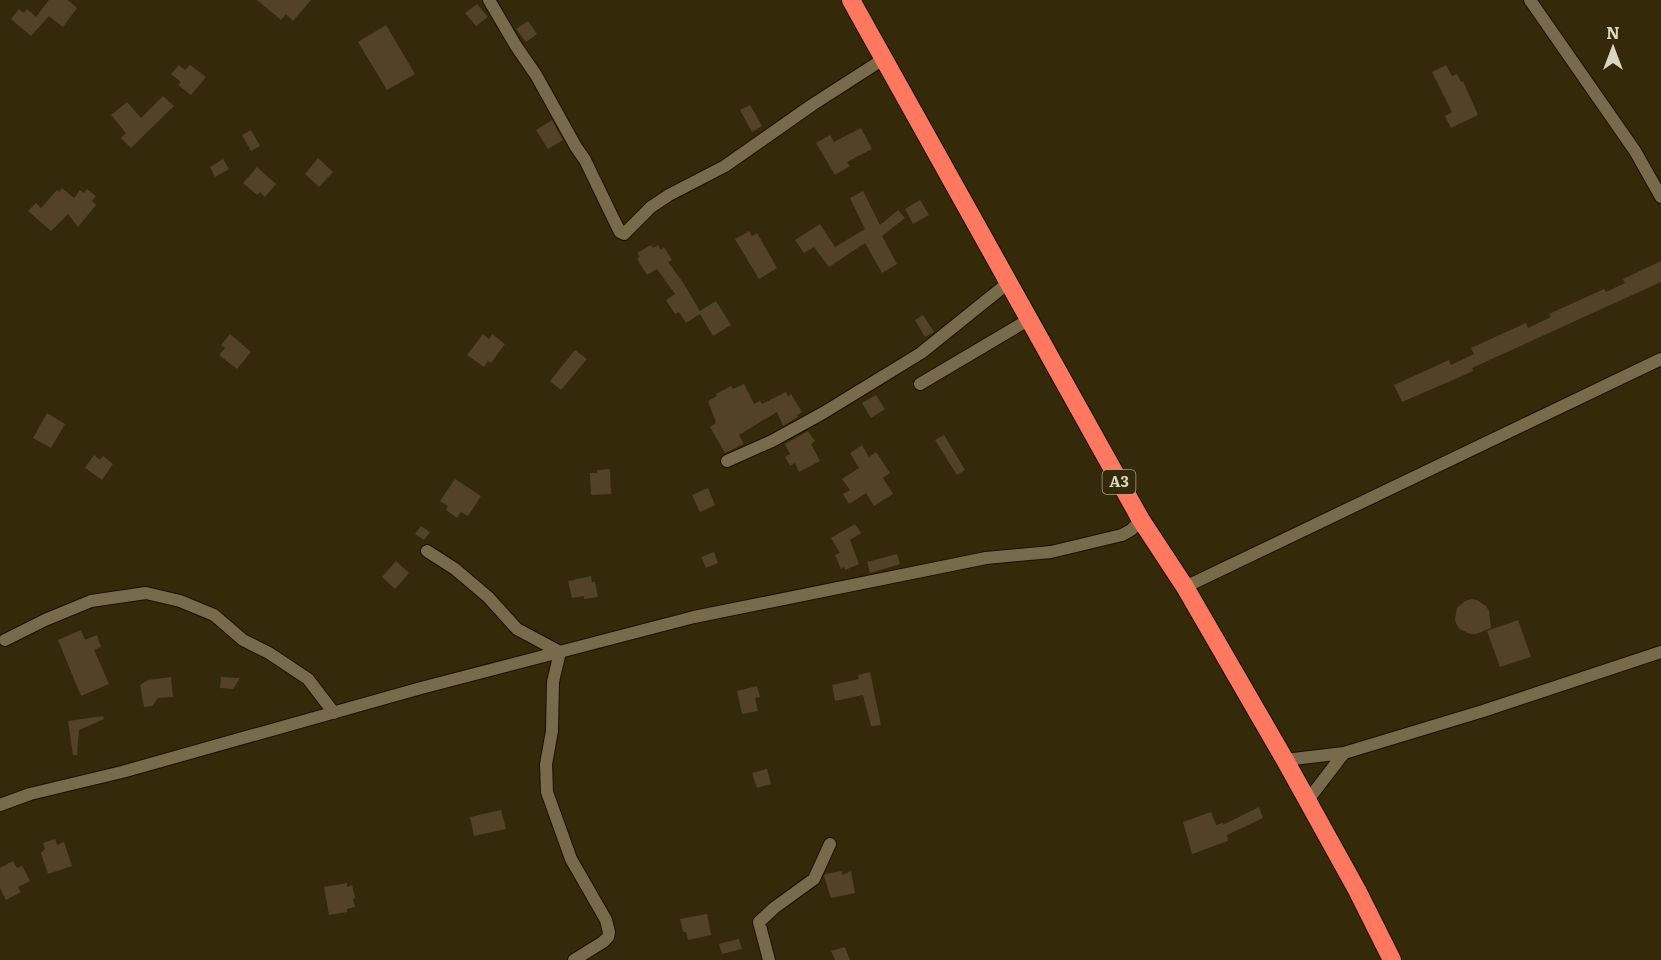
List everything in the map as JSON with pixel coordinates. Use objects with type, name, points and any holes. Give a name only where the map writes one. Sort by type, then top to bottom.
[{"type":"highway","name":"A3","points":[[852,0],[1141,520],[1185,587],[1308,800],[1392,960]]},
{"type":"street","points":[[489,0],[536,75],[585,160],[620,232],[624,234],[651,207],[725,166],[812,105],[885,58]]},
{"type":"street","points":[[1530,0],[1635,151],[1661,197]]},
{"type":"street","points":[[727,461],[772,441],[823,413],[921,353],[1008,283]]},
{"type":"street","points":[[920,384],[1028,320]]},
{"type":"street","points":[[1185,587],[1661,359]]},
{"type":"street","points":[[0,805],[40,791],[122,772],[694,616],[986,558],[1051,552],[1115,537],[1131,530],[1141,520]]},
{"type":"street","points":[[427,551],[455,569],[489,597],[517,629],[560,652]]},
{"type":"street","points":[[5,640],[91,601],[146,593],[180,601],[214,615],[243,640],[269,653],[308,679],[334,713]]},
{"type":"street","points":[[560,652],[553,682],[552,731],[546,764],[548,792],[571,859],[606,920],[609,932],[603,942],[574,960]]},
{"type":"street","points":[[1285,760],[1344,753],[1483,711],[1661,652]]},
{"type":"street","points":[[1308,800],[1344,753]]},
{"type":"street","points":[[769,960],[759,922],[814,879],[830,844]]},
{"type":"building","points":[[49,0],[68,0],[77,8],[63,27],[49,16],[31,36],[11,19],[19,9],[24,13],[27,9],[36,17]]},
{"type":"building","points":[[257,0],[311,0],[293,21],[286,14],[281,20]]},
{"type":"building","points":[[477,4],[488,17],[476,26],[465,13]]},
{"type":"building","points":[[528,21],[537,34],[526,42],[516,29]]},
{"type":"building","points":[[386,25],[415,74],[387,90],[358,42]]},
{"type":"building","points":[[179,65],[185,70],[190,65],[206,77],[191,95],[178,85],[181,82],[171,74]]},
{"type":"building","points":[[1446,65],[1452,76],[1457,74],[1461,82],[1463,81],[1478,115],[1451,128],[1445,116],[1452,112],[1432,72]]},
{"type":"building","points":[[163,96],[174,106],[131,148],[121,138],[126,133],[111,115],[127,102],[141,118]]},
{"type":"building","points":[[750,105],[762,126],[752,132],[740,110]]},
{"type":"building","points":[[552,120],[563,140],[548,149],[536,130]]},
{"type":"building","points":[[861,128],[872,149],[847,162],[850,166],[835,175],[816,143],[830,135],[834,142]]},
{"type":"building","points":[[251,130],[260,146],[251,151],[242,135]]},
{"type":"building","points":[[318,158],[333,172],[319,187],[305,174]]},
{"type":"building","points":[[223,159],[229,169],[215,177],[210,167]]},
{"type":"building","points":[[257,167],[276,184],[265,197],[260,192],[257,195],[243,183]]},
{"type":"building","points":[[62,188],[74,198],[80,190],[84,193],[87,189],[96,196],[92,201],[96,205],[78,227],[68,214],[51,231],[28,211],[36,203],[41,208],[57,190],[59,192]]},
{"type":"building","points":[[863,191],[880,225],[898,210],[905,218],[882,236],[897,264],[882,273],[865,243],[829,267],[814,247],[804,253],[795,240],[820,224],[835,247],[865,229],[850,198]]},
{"type":"building","points":[[920,200],[929,215],[913,224],[905,209]]},
{"type":"building","points":[[749,231],[752,236],[757,233],[777,268],[759,279],[735,239]]},
{"type":"building","points":[[651,245],[653,248],[658,245],[661,250],[664,247],[672,260],[668,262],[700,311],[716,301],[731,325],[713,336],[700,314],[686,323],[679,312],[675,314],[666,300],[675,294],[657,269],[647,275],[637,259],[640,257],[637,253]]},
{"type":"building","points":[[1661,261],[1661,282],[1402,402],[1394,385],[1449,360],[1451,365],[1474,354],[1471,348],[1526,323],[1528,328],[1551,317],[1549,314],[1604,289],[1606,292],[1625,283],[1623,279]]},
{"type":"building","points":[[923,315],[934,332],[925,337],[915,320]]},
{"type":"building","points":[[230,334],[251,352],[237,369],[219,355],[225,348],[221,345]]},
{"type":"building","points":[[483,334],[489,339],[492,334],[505,344],[491,363],[488,361],[484,367],[467,355]]},
{"type":"building","points":[[575,350],[587,359],[561,390],[550,381]]},
{"type":"building","points":[[744,384],[754,404],[760,401],[762,404],[786,392],[788,397],[791,394],[802,412],[783,426],[777,412],[739,435],[744,444],[725,453],[710,427],[716,423],[708,401],[731,386],[733,389]]},
{"type":"building","points":[[876,395],[885,409],[871,418],[862,403]]},
{"type":"building","points":[[47,413],[65,424],[51,448],[33,438]]},
{"type":"building","points":[[808,431],[815,441],[811,444],[820,461],[799,472],[795,463],[790,466],[785,457],[790,454],[785,444]]},
{"type":"building","points":[[944,435],[965,470],[957,475],[935,440]]},
{"type":"building","points":[[862,445],[869,457],[876,452],[890,473],[883,478],[893,494],[874,506],[866,493],[849,504],[843,494],[850,490],[842,479],[859,468],[850,453]]},
{"type":"building","points":[[94,455],[100,460],[103,456],[113,464],[102,480],[85,468]]},
{"type":"building","points":[[610,469],[611,494],[591,495],[590,473]]},
{"type":"building","points":[[455,479],[481,496],[468,516],[461,512],[457,518],[446,510],[448,506],[440,501]]},
{"type":"building","points":[[708,488],[715,505],[700,512],[692,495]]},
{"type":"building","points":[[855,524],[861,533],[850,540],[859,564],[845,570],[844,567],[841,569],[835,555],[840,553],[831,538]]},
{"type":"building","points":[[421,526],[430,532],[424,540],[415,534]]},
{"type":"building","points":[[714,552],[718,563],[706,568],[701,557]]},
{"type":"building","points":[[897,554],[900,564],[870,573],[867,562]]},
{"type":"building","points":[[396,561],[409,573],[395,589],[382,577]]},
{"type":"building","points":[[591,576],[592,582],[595,582],[598,597],[572,598],[568,581]]},
{"type":"building","points":[[1471,599],[1486,606],[1489,611],[1491,628],[1476,634],[1460,629],[1455,619],[1457,608]]},
{"type":"building","points":[[1518,620],[1531,657],[1500,667],[1487,631]]},
{"type":"building","points":[[81,630],[85,640],[97,635],[101,647],[94,650],[109,684],[81,696],[58,640]]},
{"type":"building","points":[[870,672],[881,725],[871,726],[863,695],[835,701],[832,685],[859,679],[858,675]]},
{"type":"building","points":[[171,677],[173,697],[158,698],[152,706],[144,707],[140,685],[148,680]]},
{"type":"building","points":[[221,677],[240,678],[233,689],[220,688]]},
{"type":"building","points":[[757,686],[760,697],[755,698],[758,711],[742,714],[737,691]]},
{"type":"building","points":[[103,716],[104,719],[79,730],[77,755],[73,755],[68,721]]},
{"type":"building","points":[[767,769],[771,784],[757,788],[752,773]]},
{"type":"building","points":[[1259,807],[1263,818],[1227,835],[1228,841],[1192,854],[1183,822],[1211,812],[1216,825],[1223,823],[1223,825]]},
{"type":"building","points":[[501,810],[506,829],[474,836],[470,817]]},
{"type":"building","points":[[55,839],[57,845],[64,842],[72,866],[48,874],[41,853],[45,849],[43,843]]},
{"type":"building","points":[[13,861],[17,868],[22,866],[30,881],[18,887],[21,892],[6,900],[0,888],[0,868]]},
{"type":"building","points":[[842,871],[842,875],[851,871],[855,893],[831,898],[824,876]]},
{"type":"building","points":[[347,883],[347,887],[352,885],[355,907],[347,909],[347,912],[329,915],[324,887]]},
{"type":"building","points":[[707,914],[711,935],[688,940],[686,932],[683,932],[680,919]]},
{"type":"building","points":[[739,939],[742,949],[722,954],[719,944]]},
{"type":"building","points":[[845,947],[850,960],[835,960],[831,951]]}]
